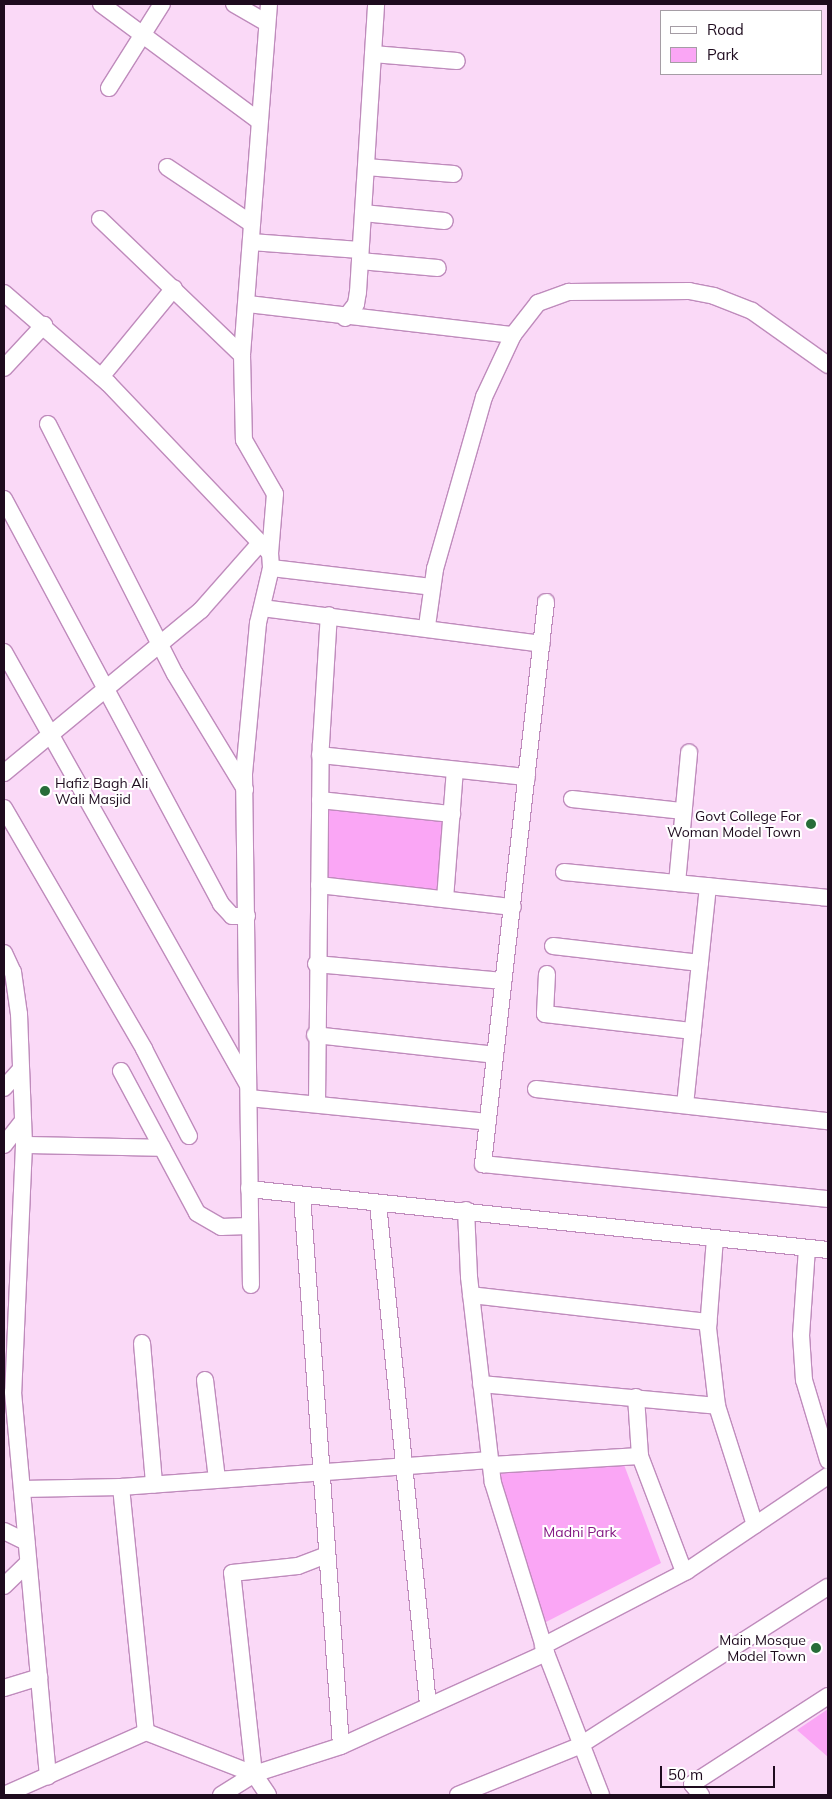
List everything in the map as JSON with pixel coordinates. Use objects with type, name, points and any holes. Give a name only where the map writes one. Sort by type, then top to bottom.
[{"type":"street","points":[[101,4],[258,120]]},
{"type":"street","points":[[109,88],[162,4]]},
{"type":"street","points":[[234,4],[267,23]]},
{"type":"street","points":[[251,1285],[245,790],[267,555],[275,494],[244,440],[242,356],[248,304],[258,120],[269,4]]},
{"type":"street","points":[[345,318],[356,304],[376,4]]},
{"type":"street","points":[[373,54],[457,60]]},
{"type":"street","points":[[167,167],[252,224]]},
{"type":"street","points":[[366,167],[454,174]]},
{"type":"street","points":[[363,213],[445,221]]},
{"type":"street","points":[[100,220],[174,288],[242,356]]},
{"type":"street","points":[[251,242],[360,255],[438,268]]},
{"type":"street","points":[[101,377],[174,288]]},
{"type":"street","points":[[427,626],[432,587],[484,397],[513,335],[538,303],[569,292],[689,291],[752,310],[828,364]]},
{"type":"street","points":[[4,293],[44,325],[101,377],[267,555],[432,587]]},
{"type":"street","points":[[248,304],[345,318],[513,335]]},
{"type":"street","points":[[4,368],[44,325]]},
{"type":"street","points":[[48,424],[160,643],[224,760],[245,790]]},
{"type":"street","points":[[4,499],[107,687],[221,904],[232,916],[247,916]]},
{"type":"street","points":[[4,773],[267,555]]},
{"type":"street","points":[[546,602],[483,1164],[828,1199]]},
{"type":"street","points":[[262,608],[427,626],[542,644]]},
{"type":"street","points":[[317,1103],[316,964],[320,755],[329,615]]},
{"type":"street","points":[[4,652],[249,1092]]},
{"type":"street","points":[[677,883],[689,753]]},
{"type":"street","points":[[320,755],[527,778]]},
{"type":"street","points":[[445,899],[455,770]]},
{"type":"street","points":[[572,799],[684,811]]},
{"type":"street","points":[[320,800],[452,814]]},
{"type":"street","points":[[4,808],[144,1049],[189,1136]]},
{"type":"street","points":[[564,872],[828,898]]},
{"type":"street","points":[[318,885],[513,907]]},
{"type":"street","points":[[686,1105],[708,886]]},
{"type":"street","points":[[553,946],[700,963]]},
{"type":"street","points":[[4,953],[21,1070],[24,1145],[11,1295],[13,1392],[48,1776]]},
{"type":"street","points":[[316,964],[503,981]]},
{"type":"street","points":[[547,974],[545,1014],[693,1031]]},
{"type":"street","points":[[316,1035],[494,1054]]},
{"type":"street","points":[[4,1088],[21,1070]]},
{"type":"street","points":[[121,1071],[162,1148],[206,1221],[221,1227],[250,1226]]},
{"type":"street","points":[[536,1089],[828,1121]]},
{"type":"street","points":[[249,1092],[317,1103],[488,1122]]},
{"type":"street","points":[[4,1145],[23,1122]]},
{"type":"street","points":[[24,1145],[162,1148]]},
{"type":"street","points":[[250,1189],[378,1204],[466,1210],[828,1250]]},
{"type":"street","points":[[302,1195],[341,1746]]},
{"type":"street","points":[[378,1204],[428,1705]]},
{"type":"street","points":[[466,1210],[471,1295],[491,1462],[509,1545],[579,1746],[601,1795]]},
{"type":"street","points":[[715,1238],[708,1322],[716,1406],[755,1525]]},
{"type":"street","points":[[806,1248],[801,1335],[804,1380],[828,1460]]},
{"type":"street","points":[[471,1295],[708,1322]]},
{"type":"street","points":[[142,1343],[154,1484]]},
{"type":"street","points":[[206,1380],[217,1479]]},
{"type":"street","points":[[481,1384],[636,1397],[716,1406]]},
{"type":"street","points":[[636,1397],[640,1456],[684,1572]]},
{"type":"street","points":[[4,1450],[19,1457]]},
{"type":"street","points":[[22,1489],[121,1487],[404,1466],[640,1456]]},
{"type":"street","points":[[221,1795],[254,1774],[341,1746],[545,1650],[684,1572],[828,1476]]},
{"type":"street","points":[[121,1487],[146,1732]]},
{"type":"street","points":[[4,1531],[27,1542]]},
{"type":"street","points":[[268,1795],[254,1774],[232,1573],[298,1566],[327,1555]]},
{"type":"street","points":[[4,1586],[28,1563]]},
{"type":"street","points":[[458,1795],[579,1746],[826,1594]]},
{"type":"street","points":[[4,1688],[39,1676]]},
{"type":"street","points":[[700,1795],[692,1784],[828,1696]]},
{"type":"street","points":[[4,1795],[146,1732],[254,1774]]},
{"type":"green space","points":[[328,806],[446,821],[437,894],[319,879]]},
{"type":"green space","name":"Madni Park","points":[[623,1462],[661,1563],[546,1622],[503,1506],[497,1474]]},
{"type":"green space","points":[[828,1709],[828,1757],[797,1730]]},
{"type":"place","name":"Hafiz Bagh Ali Wali Masjid","points":[[45,791]]},
{"type":"place","name":"Govt College For Woman Model Town","points":[[811,824]]},
{"type":"place","name":"Main Mosque Model Town","points":[[816,1648]]}]
